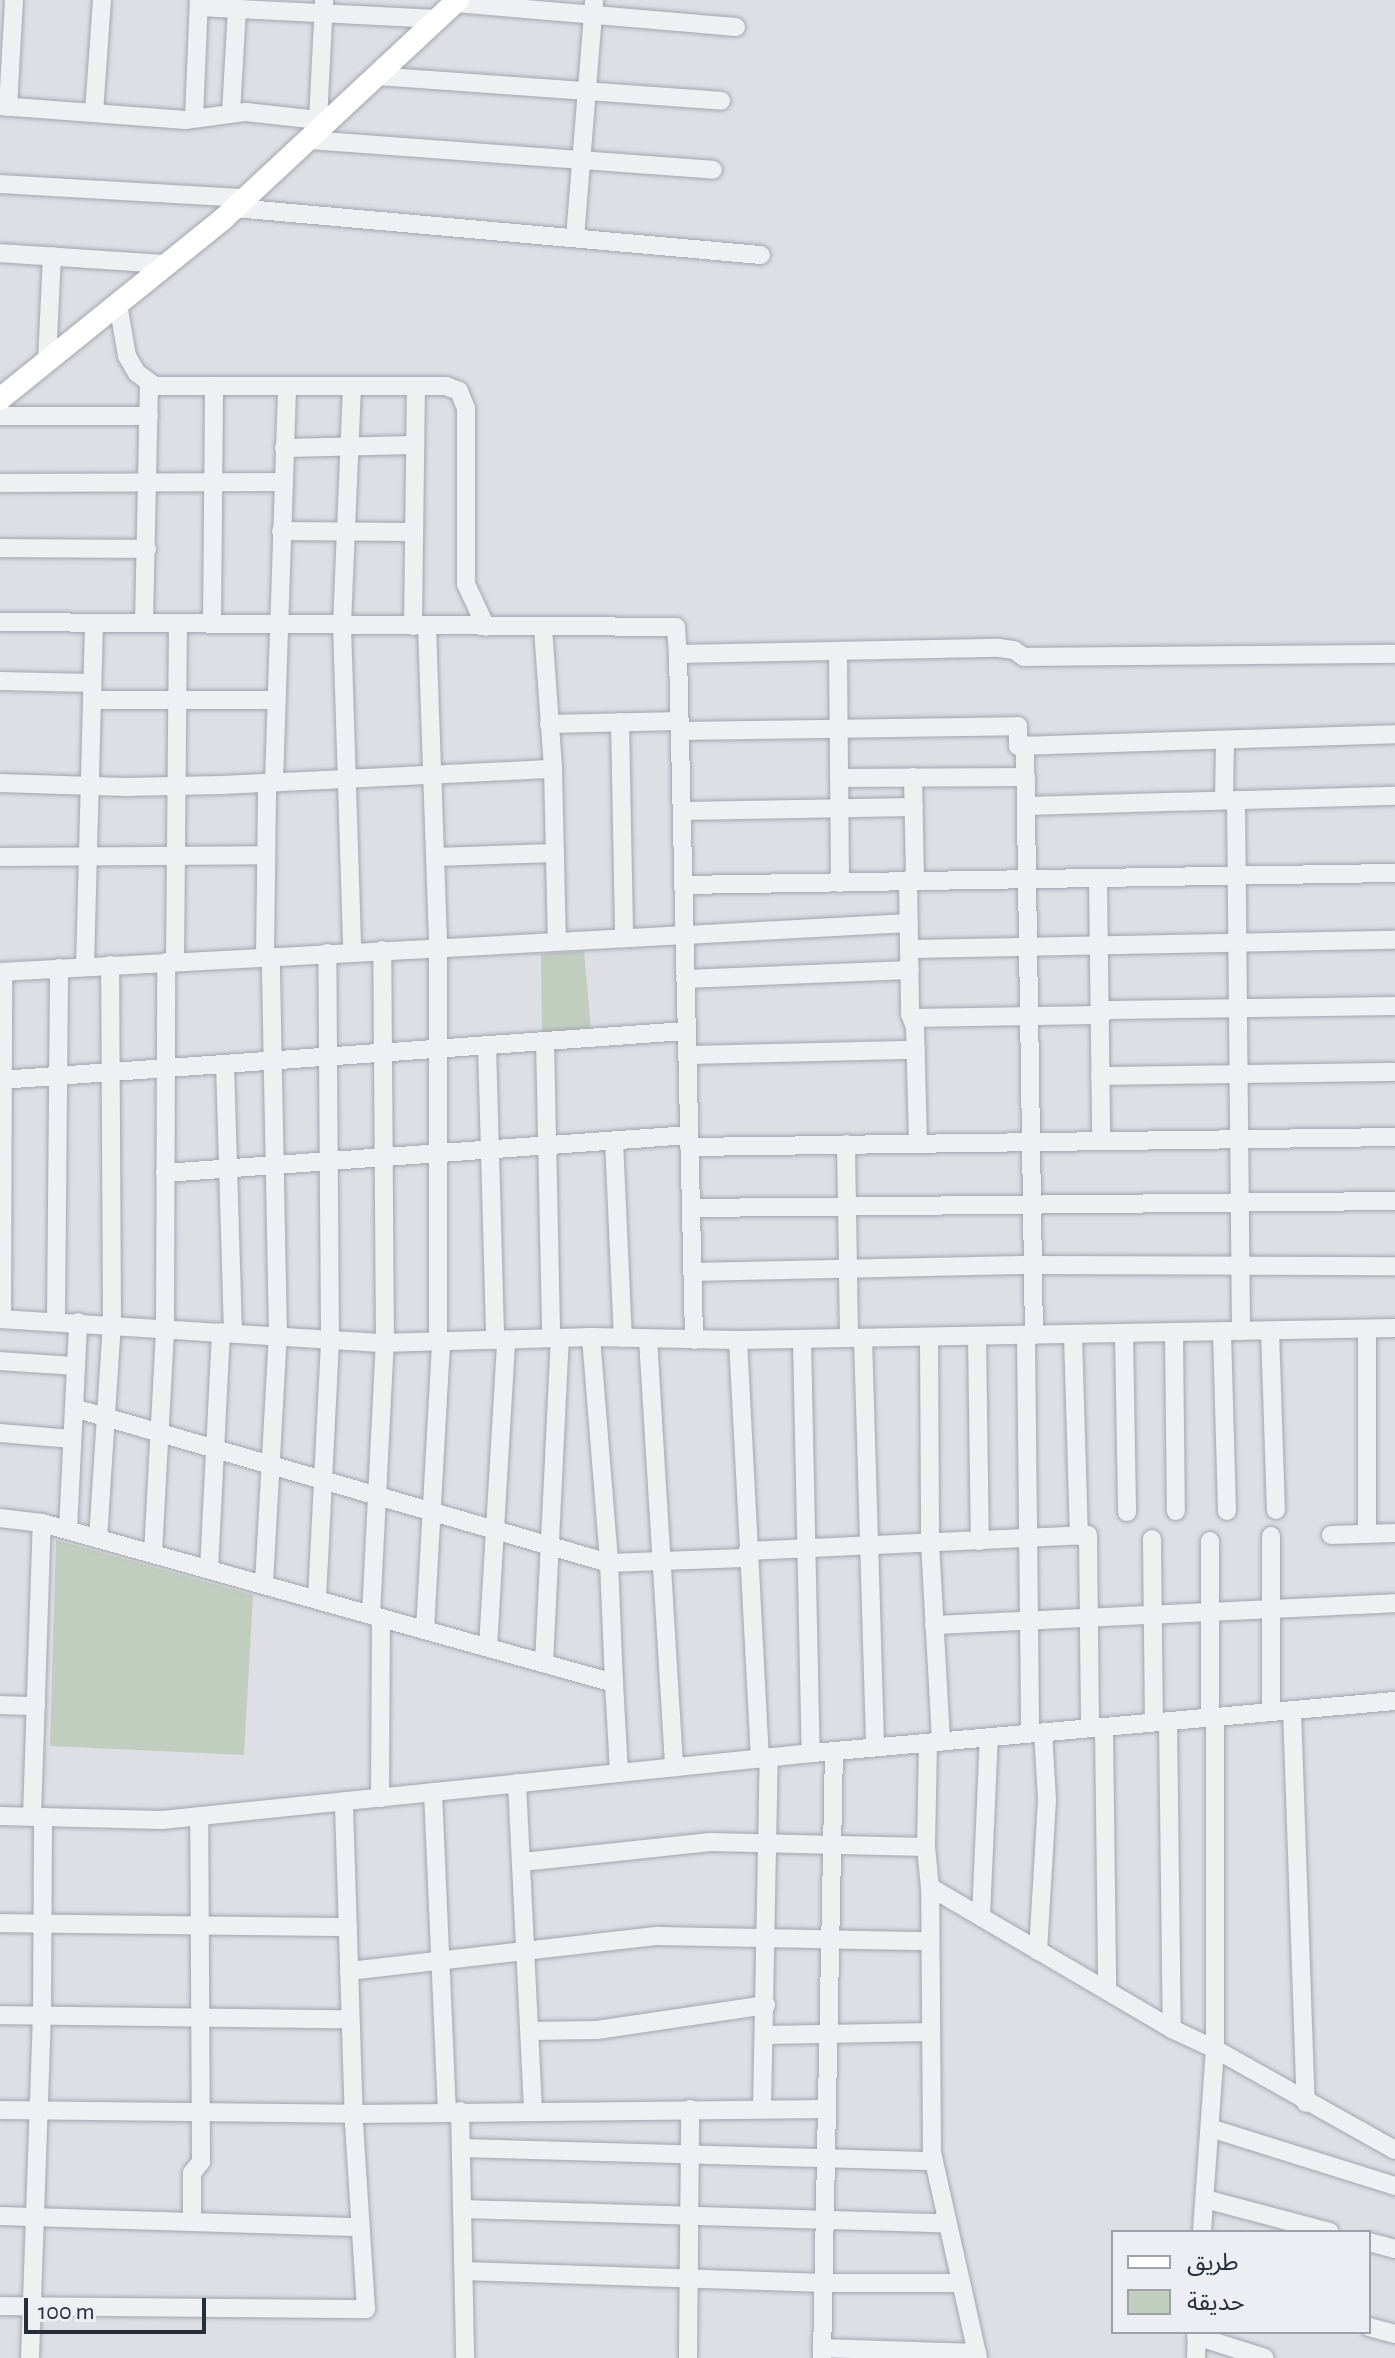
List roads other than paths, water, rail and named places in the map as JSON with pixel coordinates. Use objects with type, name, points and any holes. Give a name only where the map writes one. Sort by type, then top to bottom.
[{"type":"main road","points":[[0,399],[240,203],[318,127],[457,1]]},
{"type":"street","points":[[2,0],[14,0],[4,106],[194,118],[231,113],[581,160],[713,170]]},
{"type":"street","points":[[94,112],[102,0]]},
{"type":"street","points":[[457,1],[593,7],[736,27]]},
{"type":"street","points":[[194,118],[199,3],[237,9],[324,6],[438,19]]},
{"type":"street","points":[[318,127],[324,6]]},
{"type":"street","points":[[575,238],[593,7]]},
{"type":"street","points":[[231,113],[237,9]]},
{"type":"street","points":[[376,76],[721,101]]},
{"type":"street","points":[[0,184],[240,203],[761,255]]},
{"type":"street","points":[[0,253],[167,264]]},
{"type":"street","points":[[47,361],[52,256]]},
{"type":"street","points":[[118,304],[127,356],[137,373],[149,384],[454,388],[466,408],[466,584],[486,627]]},
{"type":"street","points":[[144,623],[149,384]]},
{"type":"street","points":[[352,386],[342,625],[352,952]]},
{"type":"street","points":[[416,386],[414,532],[432,775],[438,947],[439,1342],[425,1630]]},
{"type":"street","points":[[212,624],[214,387]]},
{"type":"street","points":[[264,1583],[278,1336],[266,855],[287,387]]},
{"type":"street","points":[[0,416],[149,416]]},
{"type":"street","points":[[284,448],[415,445]]},
{"type":"street","points":[[0,483],[282,482]]},
{"type":"street","points":[[281,531],[414,532]]},
{"type":"street","points":[[0,548],[147,549]]},
{"type":"street","points":[[0,622],[676,627],[694,1340]]},
{"type":"street","points":[[85,967],[94,623]]},
{"type":"street","points":[[153,1553],[165,1328],[166,1069],[176,856],[178,624]]},
{"type":"street","points":[[543,628],[553,769],[557,940]]},
{"type":"street","points":[[678,654],[999,648],[1014,650],[1024,657],[1395,654]]},
{"type":"street","points":[[838,651],[840,883]]},
{"type":"street","points":[[0,681],[177,699],[275,700]]},
{"type":"street","points":[[549,724],[620,722],[838,729],[1018,726],[1018,746],[1395,734]]},
{"type":"street","points":[[620,722],[624,937]]},
{"type":"street","points":[[1225,740],[1237,876],[1240,1203],[1240,1265],[1231,1332],[1227,1511]]},
{"type":"street","points":[[1025,745],[1033,1265],[1029,1621],[1036,1733],[1047,1799],[1038,1951]]},
{"type":"street","points":[[0,783],[176,786],[553,769]]},
{"type":"street","points":[[913,777],[909,949],[918,1142]]},
{"type":"street","points":[[839,778],[1026,777]]},
{"type":"street","points":[[1026,806],[1395,796]]},
{"type":"street","points":[[682,811],[914,807]]},
{"type":"street","points":[[435,857],[555,853]]},
{"type":"street","points":[[0,857],[266,855]]},
{"type":"street","points":[[683,885],[1395,873]]},
{"type":"street","points":[[1098,878],[1101,1140]]},
{"type":"street","points":[[909,923],[1,972],[1,1319],[385,1343],[591,1337],[738,1340],[1395,1328]]},
{"type":"street","points":[[909,949],[1395,940]]},
{"type":"street","points":[[380,1798],[376,1617],[377,1496],[385,1343],[382,950]]},
{"type":"street","points":[[317,1599],[330,1340],[327,953]]},
{"type":"street","points":[[98,1539],[112,1324],[110,965]]},
{"type":"street","points":[[56,1321],[59,968]]},
{"type":"street","points":[[685,979],[910,970]]},
{"type":"street","points":[[912,1018],[1099,1014],[1109,1010],[1395,1006]]},
{"type":"street","points":[[1,1080],[686,1031]]},
{"type":"street","points":[[544,1663],[551,1547],[556,1338],[545,1041]]},
{"type":"street","points":[[487,1045],[501,1340],[488,1647]]},
{"type":"street","points":[[687,1055],[916,1050]]},
{"type":"street","points":[[209,1569],[215,1449],[227,1332],[225,1064]]},
{"type":"street","points":[[1100,1076],[1395,1072]]},
{"type":"street","points":[[165,1173],[614,1141],[846,1144],[1395,1137]]},
{"type":"street","points":[[614,1141],[623,1338]]},
{"type":"street","points":[[846,1144],[848,1269],[856,1338],[869,1546],[875,1747]]},
{"type":"street","points":[[691,1208],[1395,1201]]},
{"type":"street","points":[[692,1272],[1033,1265],[1395,1266]]},
{"type":"street","points":[[68,1530],[78,1322]]},
{"type":"street","points":[[1367,1329],[1367,1534]]},
{"type":"street","points":[[1270,1331],[1276,1510]]},
{"type":"street","points":[[1174,1333],[1176,1511]]},
{"type":"street","points":[[1124,1334],[1127,1512]]},
{"type":"street","points":[[1073,1335],[1079,1536]]},
{"type":"street","points":[[977,1336],[980,1541]]},
{"type":"street","points":[[591,1337],[609,1563],[619,1773]]},
{"type":"street","points":[[834,1751],[822,2353],[977,2355],[934,2161],[930,1887],[926,1847],[934,1742],[929,1337]]},
{"type":"street","points":[[648,1339],[674,1767]]},
{"type":"street","points":[[802,1339],[811,1753]]},
{"type":"street","points":[[738,1340],[748,1551],[768,1843],[762,2109]]},
{"type":"street","points":[[0,1361],[76,1366]]},
{"type":"street","points":[[74,1408],[609,1563],[743,1558],[748,1551]]},
{"type":"street","points":[[0,1433],[72,1439]]},
{"type":"street","points":[[0,1518],[42,1523],[614,1683]]},
{"type":"street","points":[[30,2358],[42,2016],[36,1706],[42,1523]]},
{"type":"street","points":[[1331,1535],[1395,1533]]},
{"type":"street","points":[[748,1551],[1088,1535],[1089,1618],[1097,1728],[1107,1991]]},
{"type":"street","points":[[1271,1536],[1271,1712]]},
{"type":"street","points":[[1152,1539],[1172,2029]]},
{"type":"street","points":[[1202,2230],[1215,2049],[1210,1541]]},
{"type":"street","points":[[934,1625],[1395,1603]]},
{"type":"street","points":[[0,1816],[162,1820],[811,1753],[1395,1701]]},
{"type":"street","points":[[0,1705],[36,1706]]},
{"type":"street","points":[[1292,1710],[1306,2103]]},
{"type":"street","points":[[981,1917],[989,1737]]},
{"type":"street","points":[[517,1783],[533,2110]]},
{"type":"street","points":[[433,1792],[440,1960],[453,2112],[461,2148],[465,2358]]},
{"type":"street","points":[[0,2306],[366,2309],[353,2114],[344,1801]]},
{"type":"street","points":[[192,2222],[192,2173],[201,2162],[199,1816]]},
{"type":"street","points":[[523,1862],[710,1842],[926,1847]]},
{"type":"street","points":[[930,1887],[1172,2029],[1215,2049],[1306,2103],[1395,2150]]},
{"type":"street","points":[[0,1923],[348,1927]]},
{"type":"street","points":[[349,1971],[658,1936],[930,1941]]},
{"type":"street","points":[[530,2031],[597,2030],[766,2005]]},
{"type":"street","points":[[0,2015],[350,2019]]},
{"type":"street","points":[[765,2035],[931,2032]]},
{"type":"street","points":[[688,2358],[690,2109]]},
{"type":"street","points":[[0,2110],[353,2114],[826,2109]]},
{"type":"street","points":[[1210,2128],[1395,2186]]},
{"type":"street","points":[[461,2148],[934,2161]]},
{"type":"street","points":[[1205,2199],[1322,2230]]},
{"type":"street","points":[[463,2209],[948,2223]]},
{"type":"street","points":[[0,2216],[360,2227]]},
{"type":"street","points":[[1371,2243],[1395,2249]]},
{"type":"street","points":[[464,2271],[825,2283],[961,2283]]},
{"type":"street","points":[[1371,2328],[1395,2334]]},
{"type":"street","points":[[1196,2358],[1196,2334],[1265,2358]]}]
